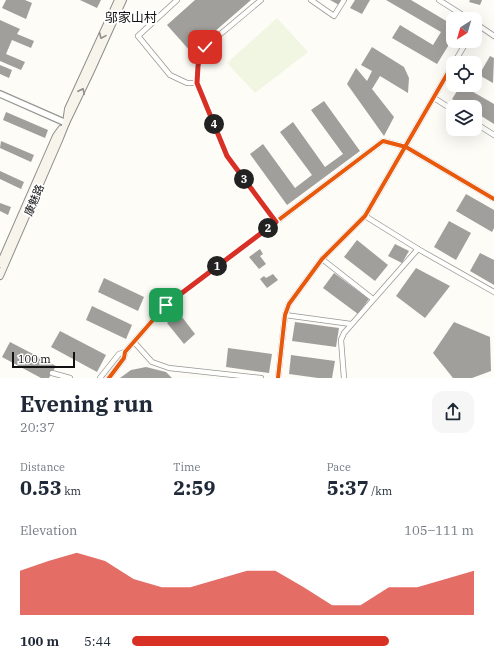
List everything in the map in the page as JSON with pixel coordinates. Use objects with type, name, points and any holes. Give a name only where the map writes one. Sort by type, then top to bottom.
[{"type":"main road","name":"康魅路","points":[[0,264],[56,136],[66,123],[68,109],[118,0]]},
{"type":"main road","name":"康魅路","points":[[0,276],[66,123],[123,0]]},
{"type":"street","points":[[177,0],[138,36],[170,75],[187,83],[197,83]]},
{"type":"street","points":[[260,0],[205,47],[200,56],[197,83],[227,156],[276,222]]},
{"type":"street","points":[[311,0],[334,16],[344,0]]},
{"type":"street","points":[[439,0],[457,12]]},
{"type":"street","points":[[482,29],[494,36]]},
{"type":"street","points":[[278,378],[285,315],[289,304],[322,259],[365,216],[446,77]]},
{"type":"street","points":[[0,94],[66,123]]},
{"type":"street","points":[[434,98],[446,106]]},
{"type":"street","points":[[482,127],[494,134]]},
{"type":"street","points":[[100,378],[119,354],[125,352],[166,305],[384,141],[406,147],[494,199]]},
{"type":"street","points":[[365,216],[418,249],[494,292]]},
{"type":"street","points":[[344,378],[341,340],[344,332],[418,249]]},
{"type":"street","points":[[322,259],[373,299]]},
{"type":"street","points":[[285,315],[351,324]]},
{"type":"street","points":[[134,342],[152,362],[169,368],[261,378]]},
{"type":"street","points":[[109,378],[124,358],[125,352]]},
{"type":"street","points":[[52,373],[70,378]]},
{"type":"green space","points":[[277,18],[308,52],[255,93],[227,63]]},
{"type":"building","points":[[6,0],[25,0],[32,3],[26,19],[2,8]]},
{"type":"building","points":[[80,0],[101,0],[97,8]]},
{"type":"building","points":[[195,0],[251,0],[191,52],[167,25]]},
{"type":"building","points":[[330,0],[342,0],[339,5]]},
{"type":"building","points":[[355,0],[370,0],[362,14],[350,8]]},
{"type":"building","points":[[386,0],[411,0],[446,21],[447,48],[437,64],[392,38],[400,25],[433,45],[441,32]]},
{"type":"building","points":[[470,0],[482,0],[480,5],[469,2]]},
{"type":"building","points":[[0,20],[20,29],[17,34],[34,41],[31,48],[12,40],[6,54],[25,62],[21,70],[0,61]]},
{"type":"building","points":[[372,47],[404,67],[409,78],[408,93],[380,76],[372,89],[394,117],[384,136],[347,84],[356,68],[367,81],[372,71],[361,65]]},
{"type":"building","points":[[490,56],[494,58],[493,83],[482,77],[482,70]]},
{"type":"building","points":[[0,65],[12,70],[9,78],[0,74]]},
{"type":"building","points":[[456,92],[473,92],[494,104],[494,124],[482,116],[482,100],[452,99]]},
{"type":"building","points":[[324,101],[360,151],[287,205],[250,154],[263,144],[295,188],[312,175],[280,132],[293,122],[325,167],[343,154],[311,110]]},
{"type":"building","points":[[6,112],[48,130],[45,138],[3,120]]},
{"type":"building","points":[[1,141],[34,155],[31,162],[0,148]]},
{"type":"building","points":[[0,171],[24,182],[21,189],[0,179]]},
{"type":"building","points":[[466,194],[494,210],[494,228],[492,232],[456,211]]},
{"type":"building","points":[[0,203],[11,207],[8,215],[0,211]]},
{"type":"building","points":[[449,221],[471,233],[456,260],[434,247]]},
{"type":"building","points":[[357,240],[388,265],[375,281],[344,257]]},
{"type":"building","points":[[395,244],[409,251],[402,263],[388,256]]},
{"type":"building","points":[[260,249],[263,254],[260,256],[266,264],[259,269],[249,257]]},
{"type":"building","points":[[480,253],[494,260],[494,285],[470,271]]},
{"type":"building","points":[[416,268],[450,286],[425,318],[396,296]]},
{"type":"building","points":[[334,273],[369,299],[358,314],[323,288]]},
{"type":"building","points":[[273,274],[278,280],[267,288],[260,279],[264,276],[266,278]]},
{"type":"building","points":[[104,278],[144,297],[138,311],[98,292]]},
{"type":"building","points":[[92,306],[132,325],[126,339],[86,320]]},
{"type":"building","points":[[179,313],[195,334],[184,344],[167,323]]},
{"type":"building","points":[[295,322],[339,328],[336,347],[292,341]]},
{"type":"building","points":[[454,322],[490,337],[491,371],[472,378],[453,378],[433,353]]},
{"type":"building","points":[[60,331],[106,355],[97,372],[51,347]]},
{"type":"building","points":[[10,342],[56,366],[49,378],[41,378],[2,357]]},
{"type":"building","points":[[228,348],[272,354],[269,373],[226,367]]},
{"type":"building","points":[[291,355],[335,361],[332,378],[318,378],[289,374]]},
{"type":"building","points":[[146,367],[166,372],[172,378],[120,378],[131,370]]},
{"type":"cycle path","points":[[278,378],[285,315],[289,304],[322,259],[365,216],[446,76]]},
{"type":"cycle path","points":[[109,378],[124,358],[125,352],[166,305],[383,141],[406,147],[494,199]]},
{"type":"district","name":"邬家山村","points":[[131,17]]},
{"type":"route","points":[[166,305],[276,222],[227,156],[197,83],[200,56],[205,47]]}]
